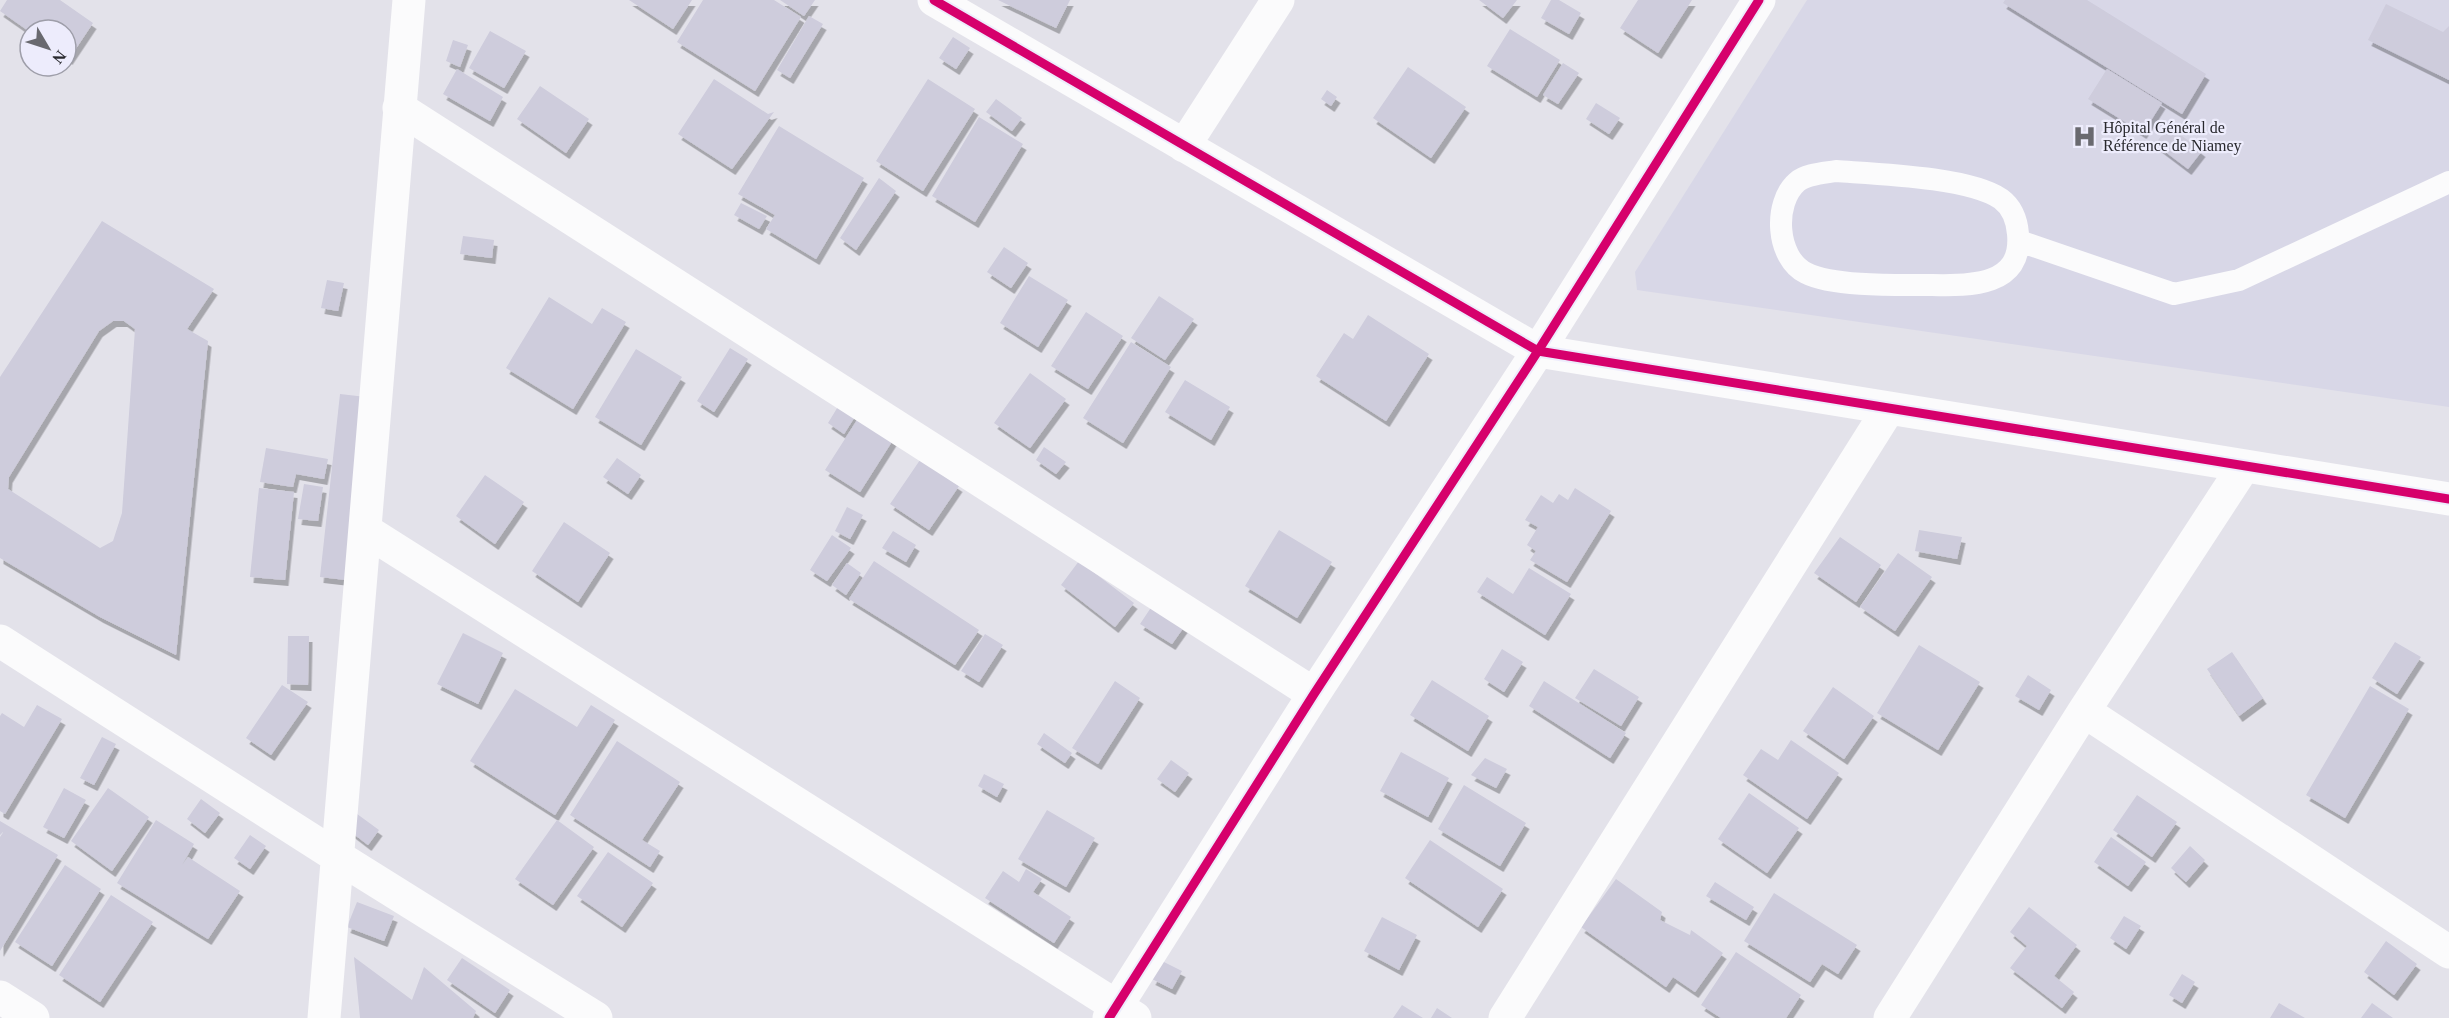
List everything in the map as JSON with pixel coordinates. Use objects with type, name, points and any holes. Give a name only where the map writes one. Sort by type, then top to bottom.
[{"type":"street","points":[[324,1018],[409,0]]},
{"type":"street","points":[[934,0],[1538,351],[2449,499]]},
{"type":"street","points":[[1184,146],[1278,0]]},
{"type":"street","points":[[365,531],[1120,1014],[1314,694],[1538,351],[1759,0]]},
{"type":"street","points":[[399,108],[1314,694]]},
{"type":"street","points":[[1505,1018],[1889,408]]},
{"type":"street","points":[[1890,1018],[2084,711],[2244,466]]},
{"type":"street","points":[[0,641],[338,857],[596,1018]]},
{"type":"street","points":[[2084,711],[2449,952]]},
{"type":"street","points":[[0,997],[33,1018]]},
{"type":"lane","points":[[1826,173],[1859,173],[1976,188],[2001,200],[2011,210],[2017,221],[2019,241],[2012,268],[1997,279],[1957,286],[1836,281],[1806,273],[1792,260],[1782,242],[1781,223],[1784,204],[1797,182],[1826,173]]},
{"type":"lane","points":[[2019,241],[2174,294],[2239,280],[2449,182]]},
{"type":"shaded area","name":"Hôpital Général de Référence de Niamey","points":[[1807,0],[2449,0],[2449,407],[1637,290],[1635,272]]},
{"type":"building","points":[[7,0],[60,0],[93,23],[78,46],[78,18],[18,18],[18,24],[0,11]]},
{"type":"building","points":[[629,0],[692,0],[673,29]]},
{"type":"building","points":[[703,0],[774,0],[801,17],[755,91],[677,42]]},
{"type":"building","points":[[780,0],[815,0],[804,16]]},
{"type":"building","points":[[998,0],[1070,0],[1056,28]]},
{"type":"building","points":[[1479,0],[1517,0],[1503,18]]},
{"type":"building","points":[[1551,0],[1559,0],[1581,13],[1569,34],[1541,18]]},
{"type":"building","points":[[1638,0],[1692,0],[1658,53],[1620,28]]},
{"type":"building","points":[[2005,0],[2087,0],[2206,74],[2182,114],[2003,3]]},
{"type":"building","points":[[2386,4],[2443,32],[2449,26],[2449,80],[2368,40]]},
{"type":"building","points":[[809,16],[823,24],[790,78],[777,70]]},
{"type":"building","points":[[1510,29],[1560,60],[1537,97],[1487,66]]},
{"type":"building","points":[[490,31],[526,51],[504,88],[469,68]]},
{"type":"building","points":[[953,37],[970,48],[956,69],[939,58]]},
{"type":"building","points":[[453,40],[468,45],[460,67],[446,61]]},
{"type":"building","points":[[1563,63],[1579,73],[1558,104],[1543,95]]},
{"type":"building","points":[[1408,67],[1466,107],[1431,158],[1373,118]]},
{"type":"building","points":[[457,69],[503,97],[490,121],[443,94]]},
{"type":"building","points":[[2107,69],[2162,103],[2143,133],[2088,99]]},
{"type":"building","points":[[714,79],[768,114],[774,112],[732,169],[678,134]]},
{"type":"building","points":[[928,79],[975,109],[923,191],[876,161]]},
{"type":"building","points":[[540,86],[589,119],[566,153],[517,119]]},
{"type":"building","points":[[1327,90],[1337,97],[1331,106],[1321,99]]},
{"type":"building","points":[[996,99],[1022,118],[1012,131],[986,112]]},
{"type":"building","points":[[1596,103],[1620,118],[1609,134],[1586,119]]},
{"type":"building","points":[[979,117],[1023,144],[975,222],[932,196]]},
{"type":"building","points":[[779,126],[864,178],[816,259],[766,229],[775,215],[738,194]]},
{"type":"building","points":[[2169,126],[2202,151],[2188,169],[2155,144]]},
{"type":"building","points":[[879,178],[896,191],[856,250],[840,238]]},
{"type":"building","points":[[741,203],[767,216],[759,229],[734,215]]},
{"type":"building","points":[[102,221],[214,289],[187,329],[208,341],[176,655],[100,617],[0,558],[0,377]],"holes":[[[113,321],[124,321],[135,329],[122,513],[113,541],[100,548],[8,489],[9,477],[99,331]]]},
{"type":"building","points":[[463,236],[494,240],[492,258],[460,254]]},
{"type":"building","points":[[1004,247],[1028,263],[1011,288],[987,272]]},
{"type":"building","points":[[1029,276],[1068,300],[1038,347],[1000,323]]},
{"type":"building","points":[[327,280],[344,283],[338,311],[321,308]]},
{"type":"building","points":[[1159,296],[1194,319],[1165,360],[1131,338]]},
{"type":"building","points":[[549,297],[592,324],[602,308],[626,322],[573,409],[506,368]]},
{"type":"building","points":[[1086,312],[1123,336],[1088,389],[1051,366]]},
{"type":"building","points":[[1368,315],[1429,354],[1386,421],[1316,376],[1344,333],[1353,339]]},
{"type":"building","points":[[1131,342],[1171,367],[1123,443],[1083,418]]},
{"type":"building","points":[[730,348],[748,359],[714,412],[697,401]]},
{"type":"building","points":[[636,349],[682,377],[641,445],[595,417]]},
{"type":"building","points":[[1030,373],[1066,399],[1030,448],[994,423]]},
{"type":"building","points":[[1185,380],[1230,407],[1211,440],[1165,412]]},
{"type":"building","points":[[340,394],[366,397],[346,580],[320,577]]},
{"type":"building","points":[[839,405],[856,415],[844,434],[828,423]]},
{"type":"building","points":[[859,417],[893,440],[860,492],[825,470]]},
{"type":"building","points":[[1044,447],[1066,462],[1056,474],[1036,460]]},
{"type":"building","points":[[266,448],[328,459],[324,479],[296,474],[293,487],[260,482]]},
{"type":"building","points":[[617,458],[641,475],[628,494],[603,477]]},
{"type":"building","points":[[920,460],[959,486],[929,530],[890,504]]},
{"type":"building","points":[[485,475],[524,502],[495,544],[456,516]]},
{"type":"building","points":[[304,484],[323,487],[318,521],[298,519]]},
{"type":"building","points":[[259,488],[294,492],[285,580],[250,577]]},
{"type":"building","points":[[1575,488],[1611,511],[1567,582],[1530,560],[1536,551],[1527,545],[1538,527],[1525,520],[1541,495],[1553,503],[1559,494],[1568,500]]},
{"type":"building","points":[[847,507],[863,515],[850,539],[835,531]]},
{"type":"building","points":[[564,522],[610,553],[578,602],[532,571]]},
{"type":"building","points":[[1279,530],[1332,562],[1297,618],[1245,586]]},
{"type":"building","points":[[1919,530],[1962,537],[1957,559],[1915,551]]},
{"type":"building","points":[[893,531],[916,545],[906,562],[882,548]]},
{"type":"building","points":[[832,535],[851,548],[827,581],[810,570]]},
{"type":"building","points":[[1840,537],[1881,565],[1856,602],[1814,573]]},
{"type":"building","points":[[1898,553],[1932,577],[1895,631],[1860,607]]},
{"type":"building","points":[[874,561],[979,630],[955,665],[849,599]]},
{"type":"building","points":[[1079,561],[1134,603],[1115,627],[1061,585]]},
{"type":"building","points":[[847,563],[861,573],[846,595],[832,585]]},
{"type":"building","points":[[1529,568],[1571,594],[1545,635],[1477,592],[1487,577],[1513,594]]},
{"type":"building","points":[[1152,606],[1184,627],[1172,644],[1140,624]]},
{"type":"building","points":[[463,633],[503,653],[478,704],[437,684]]},
{"type":"building","points":[[985,634],[1003,645],[979,682],[961,671]]},
{"type":"building","points":[[288,636],[309,636],[308,685],[287,684]]},
{"type":"building","points":[[2395,642],[2421,657],[2397,694],[2372,678]]},
{"type":"building","points":[[1919,645],[1980,682],[1938,750],[1877,713]]},
{"type":"building","points":[[1502,649],[1523,662],[1504,692],[1484,679]]},
{"type":"building","points":[[2232,652],[2263,698],[2239,716],[2207,669]]},
{"type":"building","points":[[1594,669],[1639,697],[1621,726],[1575,698]]},
{"type":"building","points":[[2028,675],[2051,690],[2039,710],[2015,696]]},
{"type":"building","points":[[1432,680],[1489,716],[1468,751],[1410,715]]},
{"type":"building","points":[[1115,681],[1140,698],[1098,764],[1072,748]]},
{"type":"building","points":[[1544,681],[1626,733],[1610,758],[1529,706]]},
{"type":"building","points":[[282,685],[308,702],[271,755],[246,738]]},
{"type":"building","points":[[2370,686],[2409,709],[2345,818],[2306,795]]},
{"type":"building","points":[[1833,687],[1874,716],[1844,759],[1803,731]]},
{"type":"building","points":[[515,689],[577,727],[591,705],[615,720],[555,815],[470,761]]},
{"type":"building","points":[[37,705],[62,719],[5,814],[0,811],[0,716],[2,713],[24,727]]},
{"type":"building","points":[[1044,733],[1072,753],[1065,763],[1037,744]]},
{"type":"building","points":[[102,737],[116,744],[94,785],[80,778]]},
{"type":"building","points":[[1791,740],[1839,773],[1807,819],[1743,775],[1761,749],[1778,760]]},
{"type":"building","points":[[617,741],[680,782],[642,840],[660,851],[650,867],[570,815]]},
{"type":"building","points":[[1401,752],[1449,778],[1428,817],[1380,791]]},
{"type":"building","points":[[1485,758],[1507,769],[1496,788],[1471,775]]},
{"type":"building","points":[[1171,760],[1189,773],[1175,792],[1157,779]]},
{"type":"building","points":[[984,774],[1004,784],[997,797],[978,786]]},
{"type":"building","points":[[1464,785],[1526,823],[1500,866],[1438,829]]},
{"type":"building","points":[[64,788],[86,800],[64,838],[43,827]]},
{"type":"building","points":[[108,788],[149,817],[112,871],[71,841]]},
{"type":"building","points":[[1749,793],[1799,828],[1767,873],[1718,839]]},
{"type":"building","points":[[2137,795],[2177,822],[2152,857],[2113,830]]},
{"type":"building","points":[[201,799],[220,813],[205,833],[187,819]]},
{"type":"building","points":[[1047,810],[1095,838],[1066,887],[1018,859]]},
{"type":"building","points":[[353,811],[379,830],[368,845],[342,825]]},
{"type":"building","points":[[156,820],[194,844],[182,865],[188,857],[240,891],[208,939],[117,883]]},
{"type":"building","points":[[557,820],[594,847],[553,905],[515,879]]},
{"type":"building","points":[[0,821],[58,855],[0,951],[0,837],[4,831],[0,835]]},
{"type":"building","points":[[250,835],[266,846],[250,869],[234,858]]},
{"type":"building","points":[[2111,837],[2146,862],[2128,886],[2094,862]]},
{"type":"building","points":[[1430,840],[1503,889],[1478,927],[1405,878]]},
{"type":"building","points":[[2190,846],[2205,860],[2186,882],[2171,868]]},
{"type":"building","points":[[608,852],[653,883],[622,927],[577,896]]},
{"type":"building","points":[[65,865],[101,889],[52,966],[15,942]]},
{"type":"building","points":[[1026,869],[1042,879],[1033,892],[1071,917],[1054,943],[985,898],[1003,871],[1019,882]]},
{"type":"building","points":[[1616,879],[1662,912],[1660,920],[1690,935],[1691,930],[1723,953],[1695,992],[1673,977],[1666,987],[1581,927]]},
{"type":"building","points":[[1715,882],[1754,907],[1746,920],[1706,896]]},
{"type":"building","points":[[1774,893],[1857,945],[1838,974],[1822,964],[1810,982],[1744,941]]},
{"type":"building","points":[[111,895],[153,922],[100,1002],[59,975]]},
{"type":"building","points":[[357,902],[394,916],[384,941],[347,927]]},
{"type":"building","points":[[2029,907],[2077,945],[2054,976],[2074,992],[2062,1008],[2010,968],[2027,946],[2010,932]]},
{"type":"building","points":[[2124,916],[2141,926],[2126,949],[2110,938]]},
{"type":"building","points":[[1382,917],[1417,935],[1399,970],[1364,951]]},
{"type":"building","points":[[2386,941],[2417,964],[2394,995],[2364,972]]},
{"type":"building","points":[[1736,952],[1801,995],[1786,1018],[1721,1018],[1701,1005]]},
{"type":"building","points":[[354,957],[412,1000],[424,967],[476,1011],[473,1018],[360,1018]]},
{"type":"building","points":[[462,958],[510,990],[495,1013],[447,980]]},
{"type":"building","points":[[1162,961],[1182,971],[1172,989],[1152,979]]},
{"type":"building","points":[[2182,974],[2195,982],[2182,1003],[2169,995]]},
{"type":"building","points":[[2279,1003],[2305,1018],[2270,1018]]},
{"type":"building","points":[[2372,1003],[2393,1018],[2361,1018]]},
{"type":"building","points":[[1402,1005],[1423,1018],[1393,1018]]},
{"type":"building","points":[[1437,1008],[1452,1018],[1431,1018]]},
{"type":"cycle path","points":[[934,0],[1538,351],[2449,499]]},
{"type":"cycle path","points":[[1109,1018],[1314,694],[1538,351],[1759,0]]},
{"type":"place","name":"Hôpital Général de Référence de Niamey","points":[[2085,136]]}]
